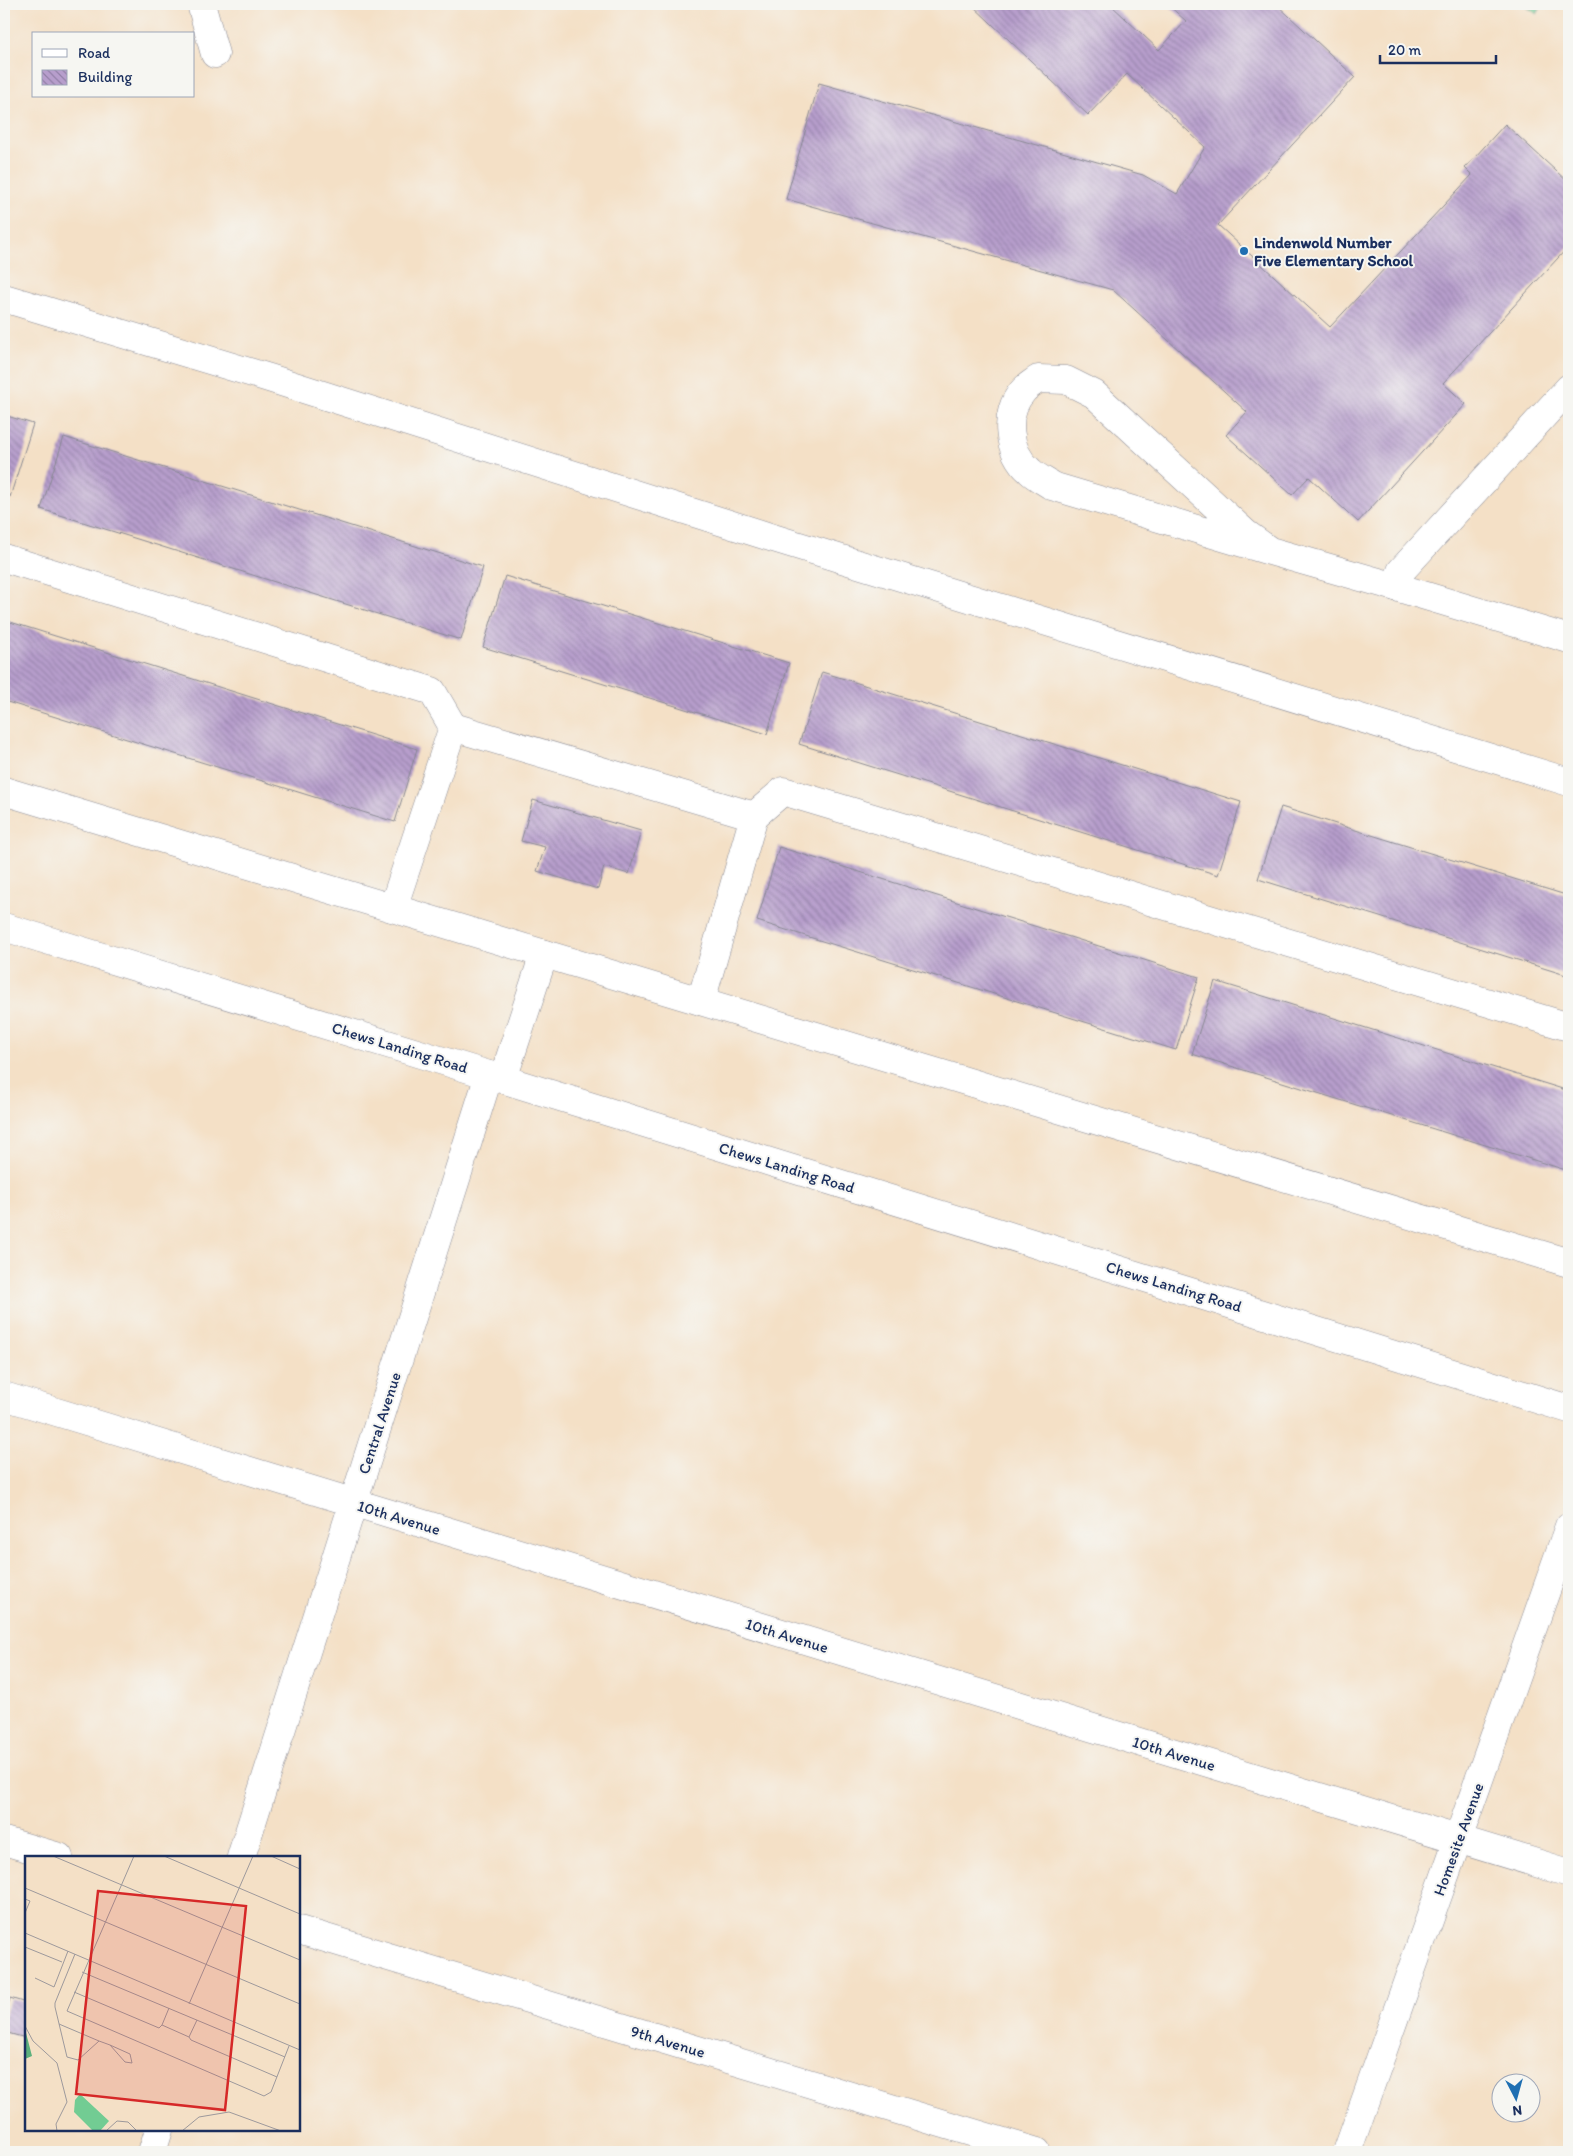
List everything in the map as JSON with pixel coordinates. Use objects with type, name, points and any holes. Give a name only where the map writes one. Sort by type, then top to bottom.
[{"type":"street","points":[[201,4],[215,54]]},
{"type":"street","points":[[4,298],[269,378],[780,540],[1569,782]]},
{"type":"street","points":[[1270,551],[1245,533],[1094,394],[1066,380],[1038,379],[1023,391],[1012,409],[1009,430],[1015,451],[1029,470],[1052,486],[1270,551],[1396,587],[1569,639]]},
{"type":"street","points":[[1396,587],[1401,571],[1569,388]]},
{"type":"street","points":[[4,558],[432,691],[453,727],[754,816]]},
{"type":"street","points":[[393,908],[453,727]]},
{"type":"street","points":[[4,791],[1569,1263]]},
{"type":"street","points":[[701,1001],[754,816],[783,791],[1569,1027]]},
{"type":"street","name":"Chews Landing Road","points":[[4,927],[1569,1409]]},
{"type":"street","name":"Central Avenue","points":[[241,1856],[354,1503],[496,1077],[544,954]]},
{"type":"street","name":"10th Avenue","points":[[4,1396],[1569,1873]]},
{"type":"street","name":"Homesite Avenue","points":[[1347,2152],[1569,1526]]},
{"type":"street","points":[[4,1841],[56,1856]]},
{"type":"street","name":"9th Avenue","points":[[300,1930],[1037,2152]]},
{"type":"street","points":[[152,2152],[159,2131]]},
{"type":"green space","points":[[1523,4],[1543,4],[1537,14]]},
{"type":"building","points":[[971,4],[1110,4],[1159,50],[1186,21],[1167,4],[1276,4],[1355,77],[1218,225],[1330,327],[1472,175],[1465,168],[1505,124],[1569,183],[1569,246],[1443,383],[1466,404],[1358,522],[1309,477],[1292,495],[1226,435],[1247,412],[1113,290],[786,199],[819,83],[1143,175],[1177,194],[1205,147],[1127,74],[1088,115]]},
{"type":"building","points":[[4,415],[33,424],[10,497],[4,495]]},
{"type":"building","points":[[64,437],[483,567],[461,640],[41,509]]},
{"type":"building","points":[[505,576],[789,663],[767,734],[483,647]]},
{"type":"building","points":[[4,620],[417,749],[395,822],[4,701]]},
{"type":"building","points":[[822,672],[1241,802],[1218,875],[799,744]]},
{"type":"building","points":[[533,800],[641,831],[629,874],[604,867],[598,889],[537,871],[545,847],[521,841]]},
{"type":"building","points":[[1281,807],[1569,896],[1569,976],[1258,879]]},
{"type":"building","points":[[779,847],[1199,977],[1176,1050],[757,921]]},
{"type":"building","points":[[1215,981],[1569,1091],[1569,1171],[1192,1054]]},
{"type":"building","points":[[10,1998],[25,2003],[25,2038],[4,2032],[4,2019]]},
{"type":"place","name":"Lindenwold Number Five Elementary School","points":[[1244,251]]}]
